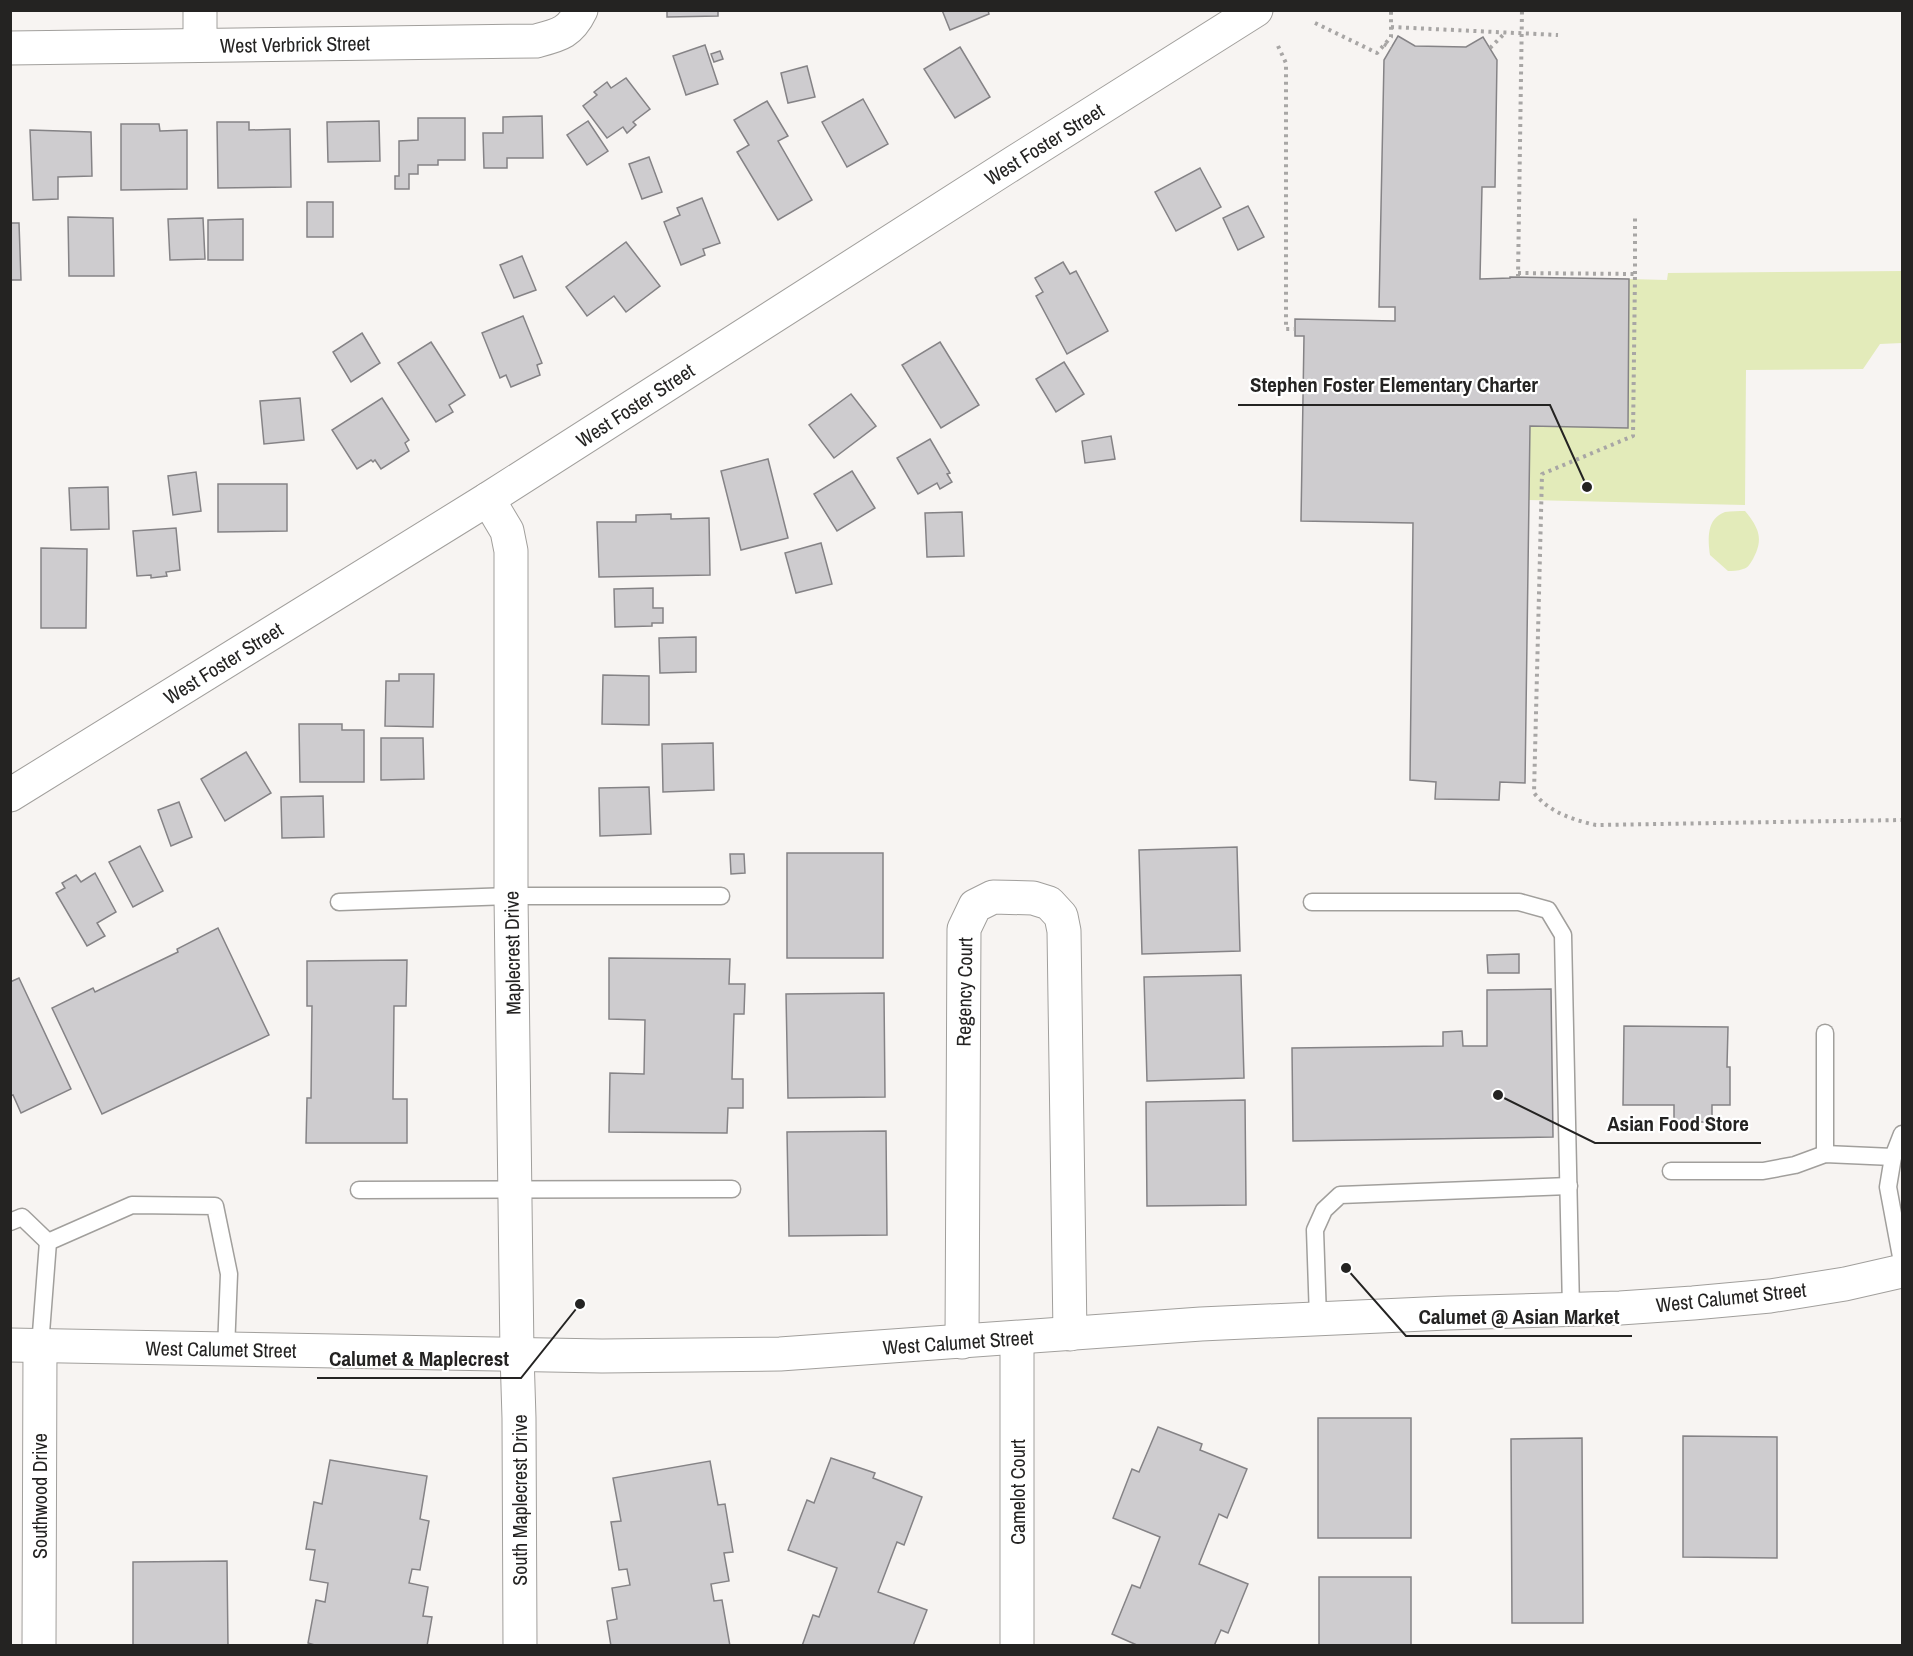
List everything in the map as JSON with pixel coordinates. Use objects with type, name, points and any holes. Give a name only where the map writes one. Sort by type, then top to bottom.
[{"type":"street","points":[[200,10],[200,45]]},
{"type":"street","name":"West Foster Street","points":[[10,795],[488,499],[1256,10]]},
{"type":"street","name":"West Verbrick Street","points":[[10,48],[536,41],[560,35],[578,17]]},
{"type":"street","name":"Maplecrest Drive","points":[[488,499],[507,531],[511,551],[511,896],[517,1354]]},
{"type":"street","name":"Regency Court","points":[[962,1342],[964,929],[975,906],[993,897],[1033,897],[1049,903],[1061,916],[1064,931],[1070,1334]]},
{"type":"street","name":"West Calumet Street","points":[[25,1346],[602,1356],[780,1354],[1201,1324],[1693,1303],[1770,1296],[1845,1284],[1902,1271]]},
{"type":"street","name":"Camelot Court","points":[[1017,1338],[1017,1646]]},
{"type":"street","name":"Southwood Drive","points":[[25,1346],[39,1646]]},
{"type":"street","name":"South Maplecrest Drive","points":[[517,1354],[520,1646]]},
{"type":"lane","points":[[339,902],[511,896],[721,896]]},
{"type":"lane","points":[[1312,902],[1519,902],[1548,910],[1563,935],[1571,1310]]},
{"type":"lane","points":[[1825,1033],[1825,1154]]},
{"type":"lane","points":[[1902,1134],[1893,1157],[1888,1187],[1902,1262]]},
{"type":"lane","points":[[1671,1171],[1763,1171],[1795,1166],[1825,1154],[1893,1157]]},
{"type":"lane","points":[[1318,1318],[1315,1230],[1324,1210],[1340,1195],[1569,1186]]},
{"type":"lane","points":[[359,1190],[732,1189]]},
{"type":"lane","points":[[48,1242],[132,1205],[215,1206],[229,1274],[226,1350]]},
{"type":"lane","points":[[10,1222],[22,1217],[48,1242]]},
{"type":"lane","points":[[25,1346],[48,1242]]},
{"type":"path","points":[[1315,23],[1377,53],[1390,37],[1391,10]]},
{"type":"path","points":[[1522,10],[1518,275],[1635,274]]},
{"type":"path","points":[[1391,27],[1558,34]]},
{"type":"path","points":[[1490,48],[1506,32]]},
{"type":"path","points":[[1384,44],[1391,48]]},
{"type":"path","points":[[1278,46],[1286,63],[1286,329],[1295,329]]},
{"type":"path","points":[[1635,216],[1633,436],[1542,474],[1534,793],[1541,801],[1558,812],[1576,821],[1596,825],[1902,820]]},
{"type":"green space","points":[[1902,271],[1902,343],[1880,344],[1863,369],[1746,370],[1745,505],[1529,500],[1530,426],[1628,427],[1629,279],[1667,280],[1668,273]]},
{"type":"green space","points":[[1745,511],[1757,528],[1758,545],[1748,567],[1728,571],[1710,555],[1711,524],[1714,519],[1725,512]]},
{"type":"building","points":[[667,10],[718,10],[718,16],[667,17]]},
{"type":"building","points":[[942,10],[988,10],[989,14],[950,30]]},
{"type":"building","points":[[1398,36],[1415,46],[1466,47],[1483,37],[1497,60],[1495,187],[1482,187],[1480,279],[1510,277],[1629,279],[1628,428],[1530,426],[1525,783],[1500,782],[1499,800],[1435,799],[1436,782],[1410,780],[1413,523],[1301,521],[1304,336],[1295,336],[1295,319],[1395,321],[1395,307],[1379,307],[1384,60]]},
{"type":"building","points":[[705,45],[718,84],[686,95],[673,56]]},
{"type":"building","points":[[960,47],[990,97],[955,118],[924,69]]},
{"type":"building","points":[[720,51],[723,59],[714,62],[711,54]]},
{"type":"building","points":[[807,66],[815,97],[788,103],[781,73]]},
{"type":"building","points":[[626,78],[650,109],[633,122],[636,125],[627,133],[623,127],[607,138],[583,106],[597,95],[594,92],[607,82],[611,88]]},
{"type":"building","points":[[863,99],[888,144],[847,167],[822,122]]},
{"type":"building","points":[[767,101],[788,136],[778,141],[812,200],[778,220],[737,152],[749,145],[734,120]]},
{"type":"building","points":[[542,116],[543,158],[507,158],[507,168],[484,168],[483,133],[503,133],[503,117]]},
{"type":"building","points":[[418,118],[465,118],[465,160],[438,160],[438,165],[418,165],[418,174],[409,174],[409,189],[395,189],[395,176],[399,176],[399,141],[418,140]]},
{"type":"building","points":[[379,121],[380,161],[328,162],[327,122]]},
{"type":"building","points":[[588,121],[608,151],[587,165],[567,135]]},
{"type":"building","points":[[217,122],[249,122],[249,130],[290,129],[291,187],[218,188]]},
{"type":"building","points":[[121,124],[159,124],[160,131],[187,130],[187,189],[121,190]]},
{"type":"building","points":[[30,130],[91,132],[92,176],[58,177],[58,199],[33,200]]},
{"type":"building","points":[[649,157],[662,192],[642,199],[629,164]]},
{"type":"building","points":[[1200,168],[1221,207],[1176,231],[1155,192]]},
{"type":"building","points":[[702,198],[720,243],[703,249],[705,255],[681,265],[664,222],[680,215],[677,208]]},
{"type":"building","points":[[307,202],[333,202],[333,237],[307,237]]},
{"type":"building","points":[[1248,206],[1264,237],[1238,250],[1223,218]]},
{"type":"building","points":[[68,217],[113,218],[114,276],[69,276]]},
{"type":"building","points":[[203,218],[205,259],[170,260],[168,219]]},
{"type":"building","points":[[243,219],[243,260],[208,260],[208,220]]},
{"type":"building","points":[[10,223],[19,223],[21,280],[10,280]]},
{"type":"building","points":[[626,242],[660,286],[626,312],[614,296],[587,316],[566,287]]},
{"type":"building","points":[[522,256],[536,290],[514,298],[500,265]]},
{"type":"building","points":[[1063,262],[1070,274],[1076,271],[1108,331],[1067,354],[1036,296],[1043,292],[1035,278]]},
{"type":"building","points":[[523,316],[542,363],[537,365],[540,375],[511,387],[506,375],[500,378],[482,333]]},
{"type":"building","points":[[362,333],[380,363],[351,382],[333,352]]},
{"type":"building","points":[[431,342],[465,395],[449,405],[453,412],[436,422],[398,363]]},
{"type":"building","points":[[940,342],[979,405],[941,428],[902,365]]},
{"type":"building","points":[[1064,362],[1084,394],[1056,412],[1036,379]]},
{"type":"building","points":[[851,394],[876,426],[834,458],[809,425]]},
{"type":"building","points":[[300,398],[304,440],[264,444],[260,401]]},
{"type":"building","points":[[382,398],[409,440],[405,443],[409,451],[381,469],[375,460],[373,462],[371,460],[357,469],[332,430]]},
{"type":"building","points":[[1111,436],[1115,459],[1085,463],[1082,441]]},
{"type":"building","points":[[930,439],[950,473],[947,474],[952,482],[940,489],[937,483],[918,494],[897,458]]},
{"type":"building","points":[[768,459],[788,538],[741,550],[721,471]]},
{"type":"building","points":[[852,471],[875,508],[837,531],[814,494]]},
{"type":"building","points":[[196,472],[201,511],[173,515],[168,476]]},
{"type":"building","points":[[218,484],[287,484],[287,531],[218,532]]},
{"type":"building","points":[[108,487],[109,529],[71,530],[69,488]]},
{"type":"building","points":[[962,512],[964,556],[927,557],[925,513]]},
{"type":"building","points":[[671,514],[671,519],[709,518],[710,575],[599,577],[597,522],[636,522],[636,515]]},
{"type":"building","points":[[176,528],[180,570],[166,572],[167,576],[151,578],[151,575],[137,576],[133,531]]},
{"type":"building","points":[[821,543],[832,584],[796,593],[785,553]]},
{"type":"building","points":[[41,548],[87,549],[86,628],[41,628]]},
{"type":"building","points":[[653,588],[653,608],[663,608],[663,623],[652,623],[652,626],[615,627],[614,589]]},
{"type":"building","points":[[696,637],[696,672],[660,673],[659,638]]},
{"type":"building","points":[[399,674],[434,674],[433,727],[385,726],[386,681],[399,681]]},
{"type":"building","points":[[603,675],[649,676],[649,725],[602,724]]},
{"type":"building","points":[[299,724],[342,724],[342,730],[364,730],[364,782],[300,782]]},
{"type":"building","points":[[381,738],[423,738],[424,779],[381,780]]},
{"type":"building","points":[[713,743],[714,790],[663,792],[662,744]]},
{"type":"building","points":[[246,752],[271,793],[225,821],[201,779]]},
{"type":"building","points":[[649,787],[651,834],[600,836],[599,788]]},
{"type":"building","points":[[323,796],[324,837],[282,838],[281,797]]},
{"type":"building","points":[[179,802],[192,837],[171,846],[158,810]]},
{"type":"building","points":[[140,846],[163,891],[133,907],[109,862]]},
{"type":"building","points":[[1237,847],[1240,951],[1142,954],[1139,850]]},
{"type":"building","points":[[787,853],[883,853],[883,958],[787,958]]},
{"type":"building","points":[[730,854],[744,854],[745,873],[731,874]]},
{"type":"building","points":[[95,873],[116,912],[97,923],[105,936],[87,946],[56,893],[65,888],[62,883],[76,875],[81,882]]},
{"type":"building","points":[[218,928],[269,1035],[102,1114],[52,1008],[93,988],[95,992],[178,952],[177,949]]},
{"type":"building","points":[[1519,954],[1519,973],[1488,973],[1487,955]]},
{"type":"building","points":[[609,958],[730,959],[729,984],[745,984],[744,1014],[734,1014],[732,1079],[743,1079],[743,1108],[728,1108],[727,1133],[609,1132],[610,1073],[644,1074],[645,1020],[609,1019]]},
{"type":"building","points":[[407,960],[406,1006],[394,1006],[393,1099],[407,1099],[407,1143],[306,1143],[307,1098],[311,1098],[312,1006],[307,1006],[307,961]]},
{"type":"building","points":[[1241,975],[1244,1078],[1147,1081],[1144,977]]},
{"type":"building","points":[[19,978],[71,1089],[21,1113],[13,1095],[10,1096],[10,982]]},
{"type":"building","points":[[1551,989],[1553,1137],[1293,1141],[1292,1048],[1443,1046],[1443,1032],[1462,1031],[1463,1046],[1487,1046],[1487,990]]},
{"type":"building","points":[[884,993],[885,1097],[788,1098],[786,994]]},
{"type":"building","points":[[1624,1026],[1728,1027],[1727,1067],[1730,1067],[1730,1105],[1712,1105],[1712,1122],[1674,1122],[1674,1105],[1623,1105]]},
{"type":"building","points":[[1245,1100],[1246,1205],[1147,1206],[1146,1102]]},
{"type":"building","points":[[886,1131],[887,1235],[789,1236],[787,1132]]},
{"type":"building","points":[[1318,1418],[1411,1418],[1411,1538],[1318,1538]]},
{"type":"building","points":[[1158,1427],[1202,1444],[1200,1450],[1247,1469],[1227,1518],[1219,1514],[1199,1564],[1248,1584],[1228,1633],[1221,1630],[1214,1646],[1139,1646],[1112,1634],[1132,1585],[1140,1588],[1160,1537],[1113,1518],[1132,1469],[1139,1472]]},
{"type":"building","points":[[1683,1436],[1777,1437],[1777,1558],[1683,1557]]},
{"type":"building","points":[[1582,1438],[1583,1623],[1512,1623],[1511,1439]]},
{"type":"building","points":[[831,1458],[875,1473],[873,1478],[922,1497],[904,1545],[897,1542],[878,1592],[927,1610],[913,1646],[802,1646],[813,1615],[819,1617],[837,1568],[788,1550],[807,1500],[814,1503]]},
{"type":"building","points":[[330,1460],[427,1476],[420,1519],[429,1521],[420,1570],[412,1569],[409,1583],[428,1587],[423,1616],[432,1617],[427,1646],[318,1646],[308,1643],[316,1600],[325,1602],[328,1583],[310,1580],[315,1550],[306,1549],[314,1502],[322,1504]]},
{"type":"building","points":[[710,1461],[718,1505],[725,1504],[733,1552],[724,1553],[729,1581],[711,1584],[714,1601],[722,1600],[730,1646],[611,1646],[607,1621],[617,1619],[612,1588],[630,1585],[627,1569],[619,1570],[611,1522],[621,1521],[613,1478]]},
{"type":"building","points":[[227,1561],[228,1646],[133,1646],[133,1562]]},
{"type":"building","points":[[1319,1577],[1411,1577],[1411,1646],[1319,1646]]},
{"type":"place","name":"Stephen Foster Elementary Charter","points":[[1587,487]]},
{"type":"place","name":"Asian Food Store","points":[[1498,1095]]},
{"type":"place","name":"Calumet @ Asian Market","points":[[1346,1268]]},
{"type":"place","name":"Calumet & Maplecrest","points":[[580,1304]]}]
